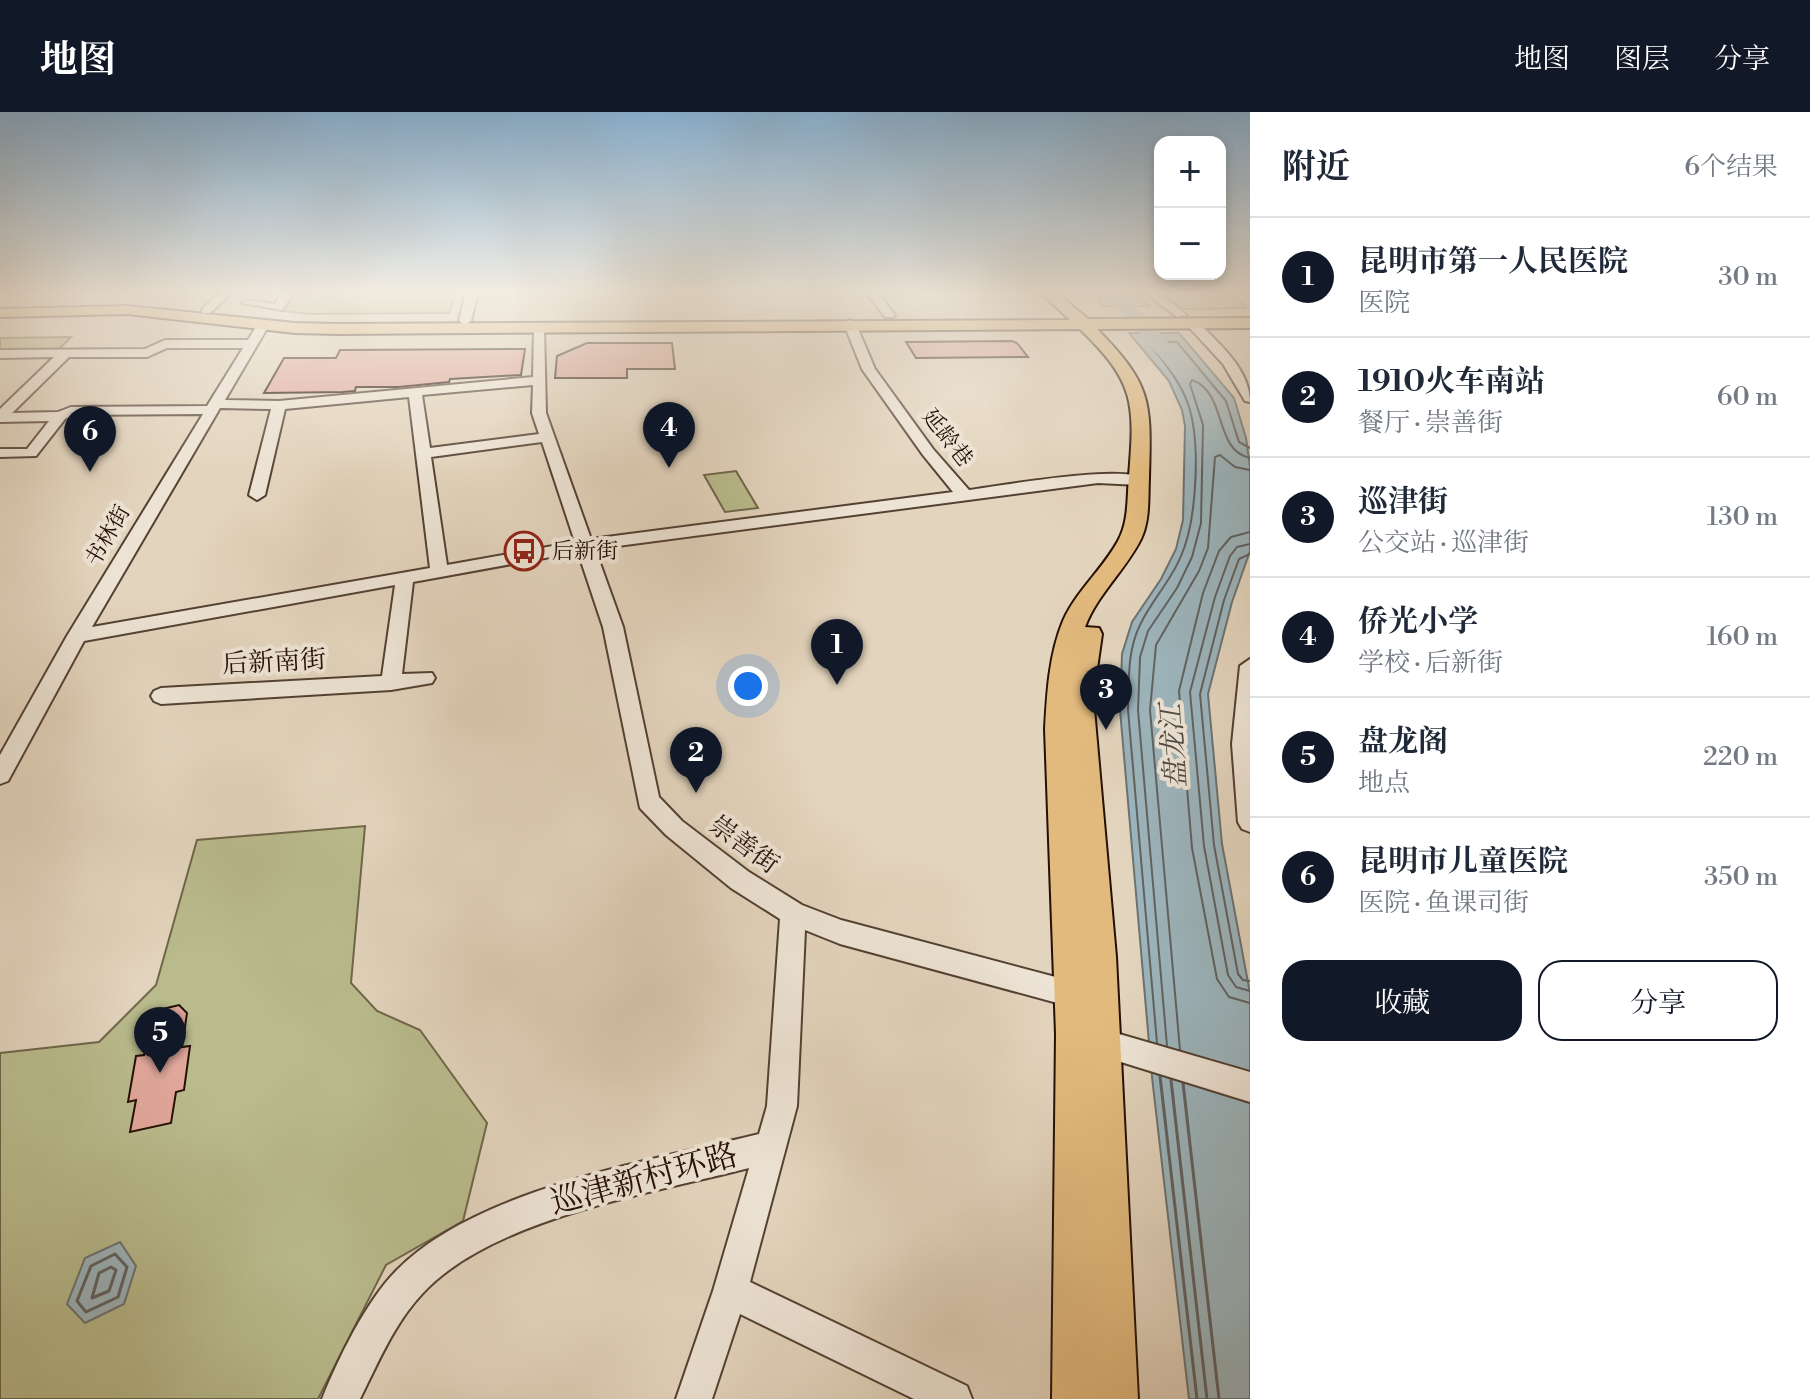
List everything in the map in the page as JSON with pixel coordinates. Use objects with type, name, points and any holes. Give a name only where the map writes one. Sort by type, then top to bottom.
[{"type":"main road","points":[[1112,352],[1137,393],[1142,413],[1136,517],[1131,538],[1090,593],[1076,619],[1060,684],[1059,729],[1086,998],[1102,1043],[1114,1399]]},
{"type":"main road","points":[[1076,1399],[1086,998],[1080,697],[1084,659],[1092,627],[1107,598],[1142,551],[1155,507],[1155,415],[1144,379],[1122,352]]},
{"type":"street","points":[[0,354],[149,352]]},
{"type":"street","name":"书林街","points":[[0,775],[77,636],[245,352]]},
{"type":"street","name":"崇善街","points":[[539,352],[539,413],[582,545],[613,627],[648,801],[674,828],[740,880],[793,913],[840,932],[1086,998]]},
{"type":"street","name":"延龄巷","points":[[862,352],[869,369],[928,452],[964,494]]},
{"type":"street","points":[[1219,352],[1250,398]]},
{"type":"street","points":[[0,417],[66,353]]},
{"type":"street","points":[[0,417],[60,416],[81,410],[279,405],[538,380]]},
{"type":"street","points":[[415,391],[439,571]]},
{"type":"street","points":[[257,495],[279,405]]},
{"type":"street","points":[[0,453],[31,453],[60,416]]},
{"type":"street","points":[[424,453],[546,437]]},
{"type":"street","points":[[77,636],[582,545],[1098,478],[1139,480]]},
{"type":"street","points":[[391,683],[405,576]]},
{"type":"street","points":[[1250,666],[1243,703],[1240,753],[1250,822]]},
{"type":"street","name":"后新南街","points":[[161,696],[391,683],[425,678]]},
{"type":"street","points":[[772,1146],[782,1106],[793,913]]},
{"type":"street","points":[[1102,1043],[1250,1087]]},
{"type":"street","name":"巡津新村环路","points":[[694,1399],[730,1291],[772,1146]]},
{"type":"street","name":"巡津新村环路","points":[[340,1399],[381,1321],[410,1281],[453,1247],[532,1208],[772,1146]]},
{"type":"street","points":[[730,1291],[954,1399]]},
{"type":"green space","points":[[736,471],[758,508],[725,512],[704,475]]},
{"type":"green space","points":[[365,826],[351,983],[377,1011],[420,1030],[487,1123],[463,1221],[386,1265],[318,1399],[0,1399],[0,1053],[99,1042],[156,985],[197,840]]},
{"type":"water","points":[[1145,352],[1195,352],[1234,398],[1246,438],[1250,466],[1250,551],[1232,602],[1208,694],[1222,844],[1250,993],[1250,1399],[1189,1399],[1152,1077],[1120,710],[1122,654],[1132,622],[1161,579],[1176,549],[1183,520],[1185,426],[1182,410],[1169,381]]},
{"type":"water","points":[[120,1242],[136,1266],[124,1304],[85,1323],[67,1304],[85,1258]]},
{"type":"building","points":[[339,352],[525,352],[521,375],[450,379],[449,382],[399,387],[356,387],[355,391],[343,392],[264,393],[284,358],[336,358]]},
{"type":"building","points":[[566,352],[673,352],[675,369],[627,369],[627,378],[555,378],[557,356]]},
{"type":"building","points":[[912,352],[1024,352],[1028,357],[916,358]]},
{"type":"building","points":[[179,1005],[187,1013],[182,1047],[190,1046],[184,1090],[176,1092],[171,1123],[130,1132],[136,1100],[128,1102],[136,1056],[144,1055],[150,1020],[163,1009]]},
{"type":"waterway","name":"盘龙江","points":[[1166,352],[1179,367]]},
{"type":"place","name":"侨光小学","points":[[669,468]]},
{"type":"place","name":"昆明市儿童医院","points":[[90,472]]},
{"type":"place","name":"后新街","points":[[524,551]]},
{"type":"place","name":"昆明市第一人民医院","points":[[837,685]]},
{"type":"place","name":"巡津街","points":[[1106,730]]},
{"type":"place","name":"1910火车南站","points":[[696,793]]},
{"type":"place","name":"盘龙阁","points":[[160,1073]]}]
